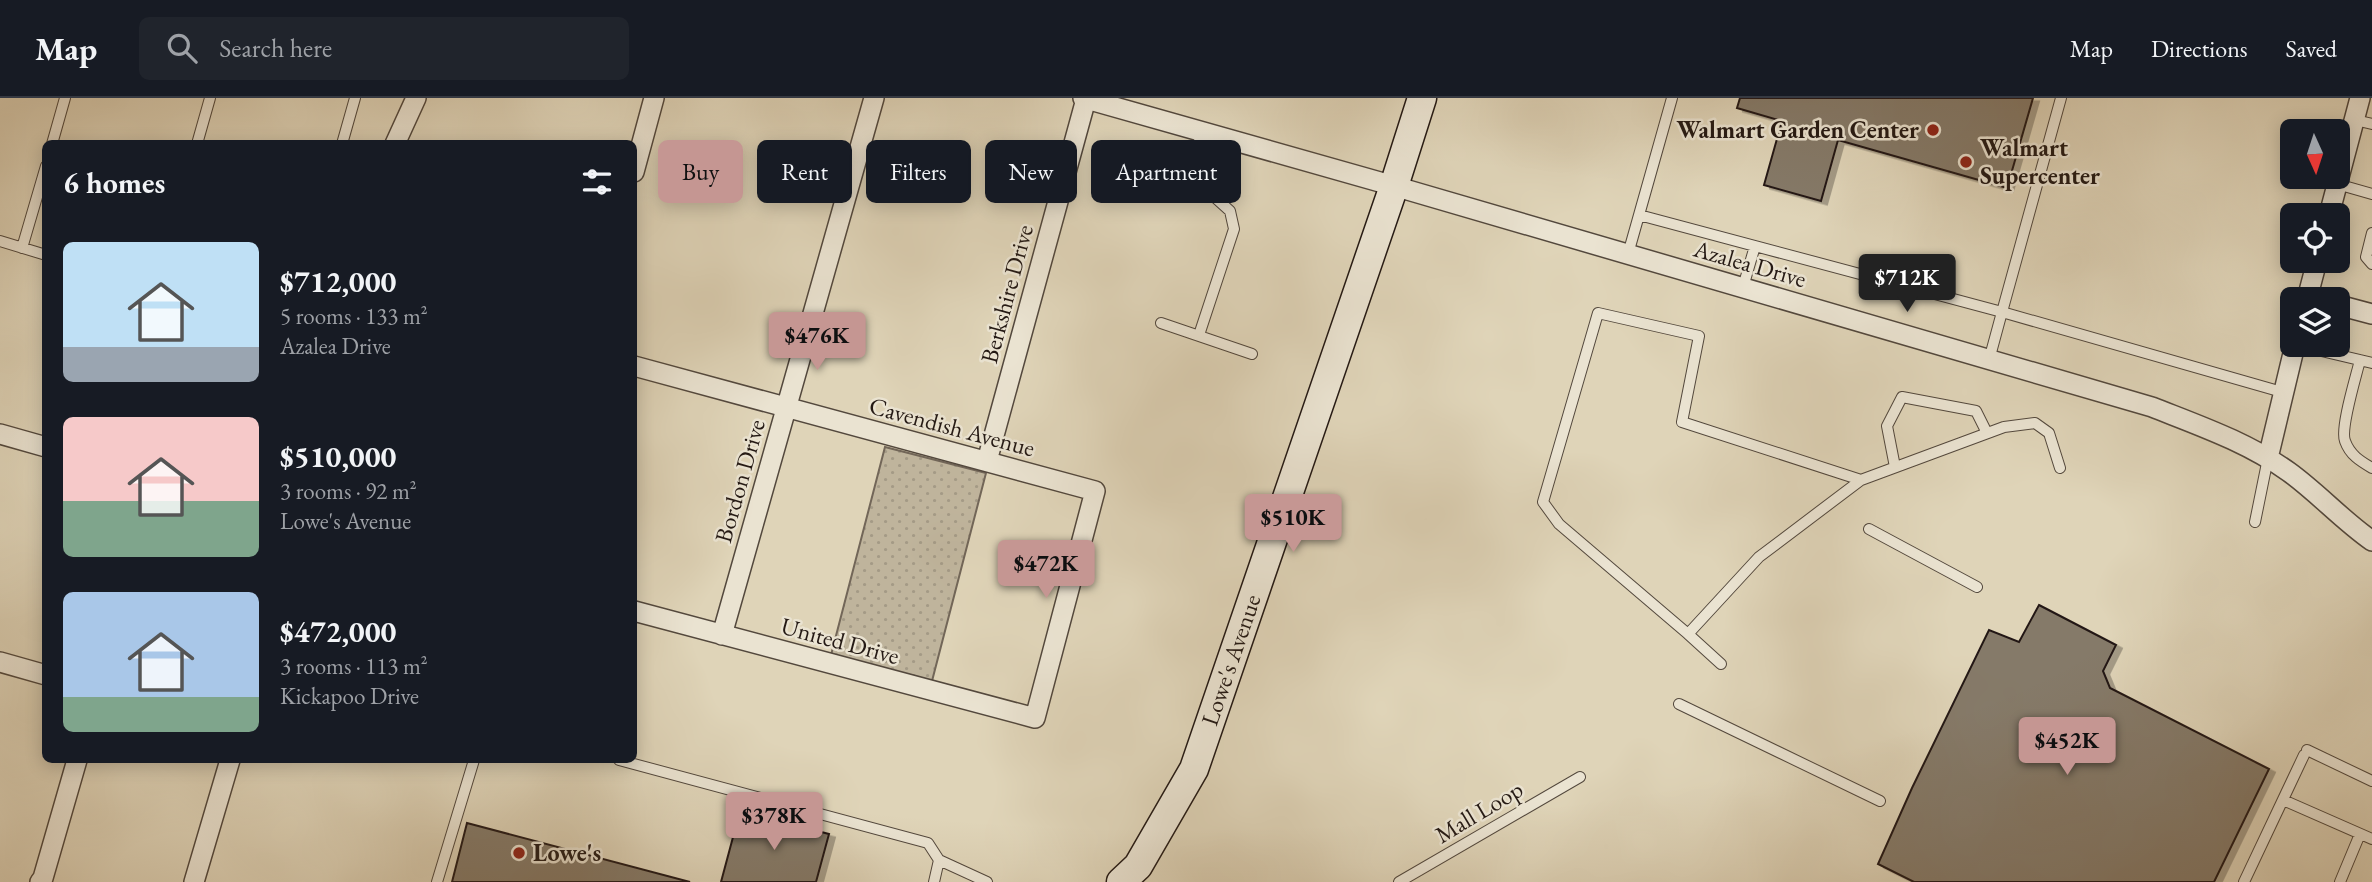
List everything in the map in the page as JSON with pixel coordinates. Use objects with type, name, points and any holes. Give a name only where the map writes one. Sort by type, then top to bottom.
[{"type":"street","points":[[398,140],[416,98]]},
{"type":"street","points":[[637,161],[654,98]]},
{"type":"street","name":"Bordon Drive","points":[[722,635],[874,98]]},
{"type":"street","name":"Azalea Drive","points":[[1084,98],[2152,407],[2237,440],[2268,458],[2372,541]]},
{"type":"street","name":"Berkshire Drive","points":[[987,461],[1084,98]]},
{"type":"street","name":"Lowe's Avenue","points":[[1121,882],[1138,866],[1194,769],[1422,98]]},
{"type":"street","points":[[2350,153],[2363,122],[2360,98]]},
{"type":"street","points":[[2350,308],[2372,314]]},
{"type":"street","points":[[2268,458],[2292,357]]},
{"type":"street","name":"Cavendish Avenue","points":[[637,367],[1095,491],[1034,718]]},
{"type":"street","points":[[0,434],[42,446]]},
{"type":"street","name":"United Drive","points":[[637,612],[1034,718]]},
{"type":"street","points":[[0,662],[42,674]]},
{"type":"street","points":[[40,882],[76,763]]},
{"type":"street","points":[[194,882],[229,763]]},
{"type":"lane","points":[[53,140],[65,98]]},
{"type":"lane","points":[[198,140],[211,98]]},
{"type":"lane","points":[[343,140],[355,98]]},
{"type":"lane","points":[[1628,254],[1672,98]]},
{"type":"lane","points":[[1990,360],[2061,98]]},
{"type":"lane","points":[[1199,335],[1234,229],[1230,211],[1198,182],[1195,163],[1201,131]]},
{"type":"lane","points":[[22,248],[42,180]]},
{"type":"lane","points":[[2350,188],[2372,194]]},
{"type":"lane","points":[[1639,215],[2002,312],[2282,392]]},
{"type":"lane","points":[[2372,233],[2366,257],[2372,264]]},
{"type":"lane","points":[[0,241],[42,254]]},
{"type":"lane","points":[[1743,287],[1755,246]]},
{"type":"lane","points":[[1721,664],[1559,524],[1543,502],[1598,313],[1699,336],[1682,422],[1861,480]]},
{"type":"lane","points":[[1161,323],[1252,354]]},
{"type":"lane","points":[[2347,357],[2372,363]]},
{"type":"lane","points":[[2360,360],[2344,439],[2355,458],[2372,468]]},
{"type":"lane","points":[[1895,467],[1887,426],[1902,397],[1976,411],[1987,433]]},
{"type":"lane","points":[[1688,634],[1759,557],[1861,480],[2004,427],[2035,424],[2049,433],[2060,468]]},
{"type":"lane","points":[[2255,522],[2268,458]]},
{"type":"lane","points":[[1869,529],[1977,587]]},
{"type":"lane","points":[[1679,704],[1880,801]]},
{"type":"lane","points":[[2245,882],[2305,752],[2372,781]]},
{"type":"lane","points":[[437,882],[473,763]]},
{"type":"lane","points":[[630,763],[928,843],[939,860],[987,882]]},
{"type":"lane","name":"Mall Loop","points":[[1399,882],[1580,777]]},
{"type":"lane","points":[[2283,800],[2372,839]]},
{"type":"lane","points":[[2340,882],[2360,834]]},
{"type":"lane","points":[[934,882],[939,860]]},
{"type":"shaded area","points":[[885,447],[986,473],[932,681],[831,655]]},
{"type":"building","name":"Walmart Supercenter","points":[[1740,98],[2033,98],[2007,188],[1838,140],[1821,201],[1764,185],[1782,121],[1737,108]]},
{"type":"building","points":[[2039,605],[2116,645],[2103,671],[2110,688],[2269,769],[2214,882],[1914,882],[1878,864],[1989,630],[2019,642]]},
{"type":"building","points":[[740,811],[829,834],[816,882],[721,882]]},
{"type":"building","name":"Lowe's","points":[[467,823],[690,882],[452,882]]},
{"type":"place","name":"Walmart Garden Center","points":[[1933,130]]},
{"type":"place","name":"Walmart Supercenter","points":[[1966,162]]},
{"type":"place","name":"Lowe's","points":[[519,853]]}]
